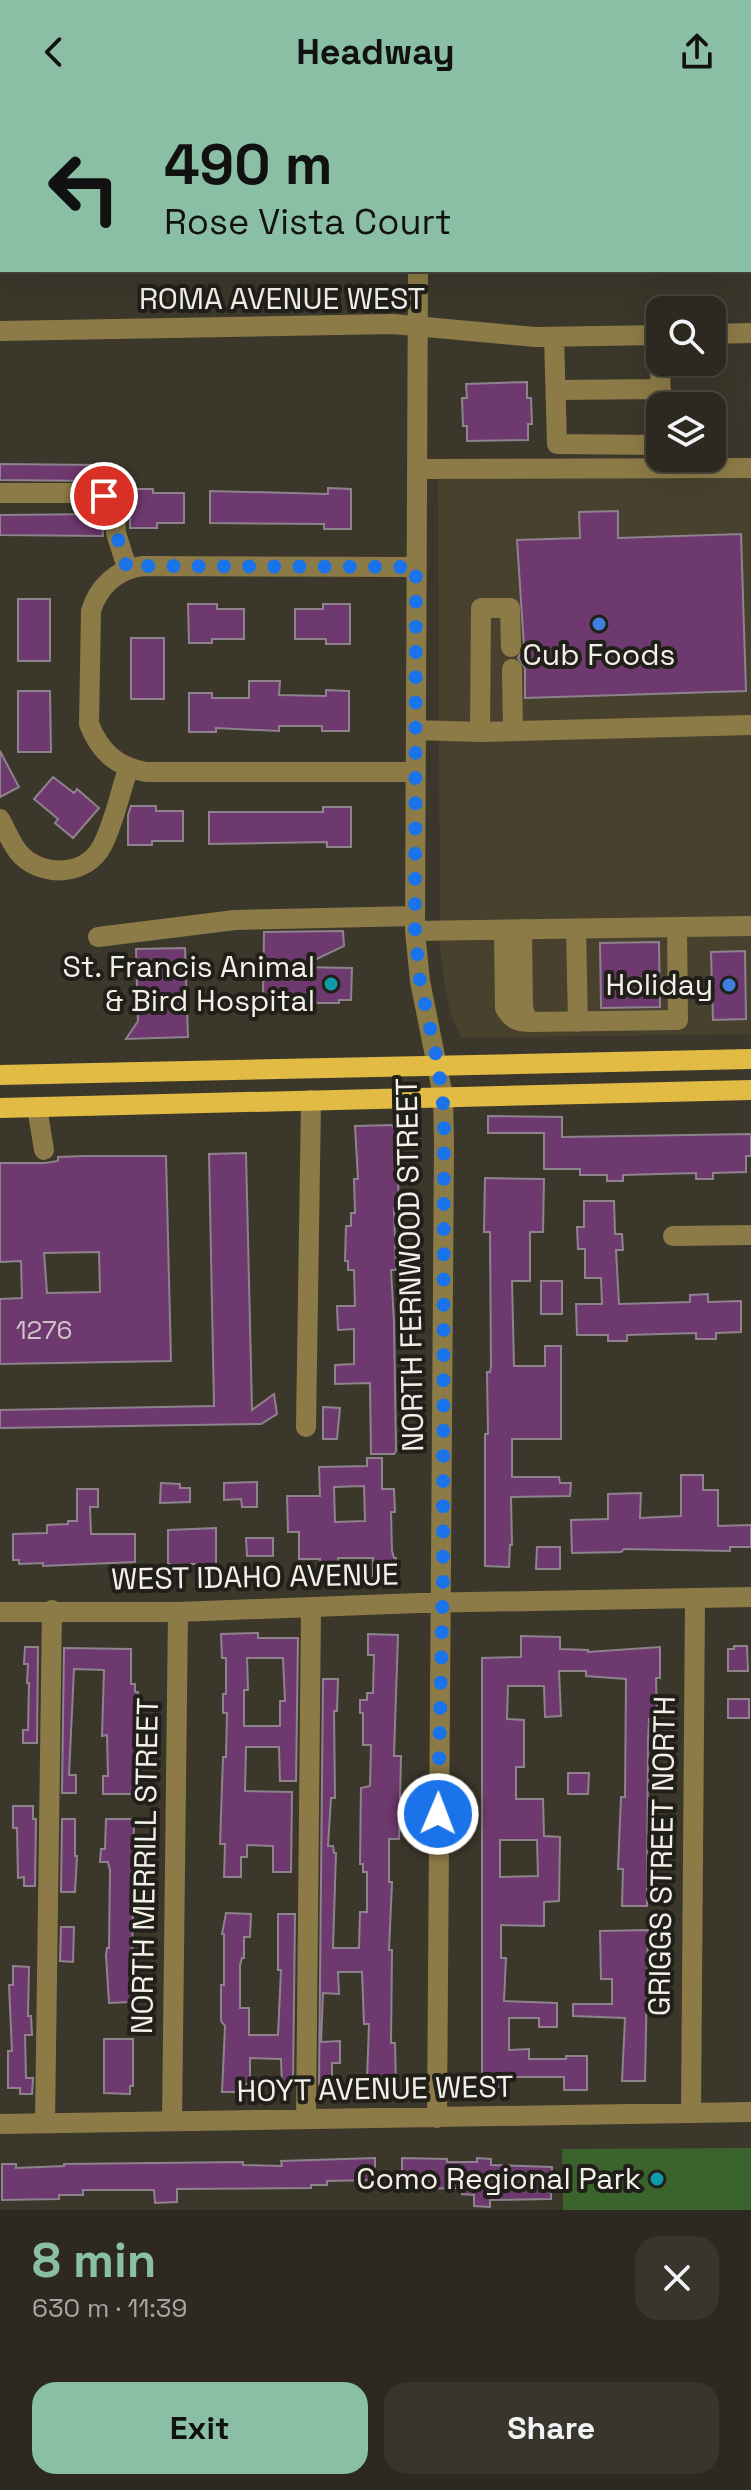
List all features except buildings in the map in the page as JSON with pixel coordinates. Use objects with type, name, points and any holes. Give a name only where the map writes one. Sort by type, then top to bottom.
[{"type":"main road","points":[[0,1075],[751,1059]]},
{"type":"main road","points":[[0,1108],[751,1090]]},
{"type":"street","name":"NORTH FERNWOOD STREET","points":[[418,272],[415,923],[420,981],[443,1096],[437,2118]]},
{"type":"street","name":"ROMA AVENUE WEST","points":[[0,331],[418,324],[452,330],[554,337],[646,335]]},
{"type":"street","points":[[726,334],[751,333]]},
{"type":"street","points":[[554,337],[557,444],[646,445]]},
{"type":"street","points":[[556,390],[646,396]]},
{"type":"street","points":[[417,469],[751,468]]},
{"type":"street","points":[[0,493],[97,493],[107,496],[114,502],[116,533],[127,568]]},
{"type":"street","points":[[416,567],[127,568],[96,595],[91,611],[89,724],[96,741],[111,758],[128,769],[146,772],[416,772]]},
{"type":"street","points":[[480,732],[481,608],[510,608],[511,647]]},
{"type":"street","points":[[512,669],[513,731]]},
{"type":"street","points":[[416,730],[480,732],[751,725]]},
{"type":"street","points":[[0,819],[19,853],[34,867],[67,870],[81,867],[97,855],[104,844],[128,769]]},
{"type":"street","points":[[98,937],[235,920],[415,923],[513,930],[751,926]]},
{"type":"street","points":[[513,930],[505,1008],[510,1017],[517,1022],[578,1022],[678,1020],[677,927]]},
{"type":"street","points":[[576,929],[578,1022]]},
{"type":"street","points":[[306,1427],[311,1100]]},
{"type":"street","points":[[37,1107],[44,1150]]},
{"type":"street","points":[[673,1236],[751,1235]]},
{"type":"street","name":"WEST IDAHO AVENUE","points":[[0,1612],[178,1612],[751,1597]]},
{"type":"street","name":"GRIGGS STREET NORTH","points":[[691,2113],[695,1600]]},
{"type":"street","points":[[306,2120],[311,1607]]},
{"type":"street","points":[[45,2123],[52,1610]]},
{"type":"street","name":"NORTH MERRILL STREET","points":[[172,2122],[178,1612]]},
{"type":"street","name":"HOYT AVENUE WEST","points":[[0,2124],[751,2112]]},
{"type":"shaded area","points":[[751,476],[751,1034],[461,1038],[445,987],[440,948],[438,479]]},
{"type":"green space","name":"Como Regional Park","points":[[751,2148],[751,2210],[563,2210],[562,2149]]},
{"type":"place","name":"Cub Foods","points":[[599,624]]},
{"type":"place","name":"St. Francis Animal & Bird Hospital","points":[[331,984]]},
{"type":"place","name":"Holiday","points":[[729,985]]},
{"type":"place","name":"Como Regional Park","points":[[657,2179]]},
{"type":"route","points":[[104,496],[114,502],[116,533],[127,568],[416,567],[415,931],[420,981],[438,1065],[444,1111],[443,1581],[438,1814]]}]
